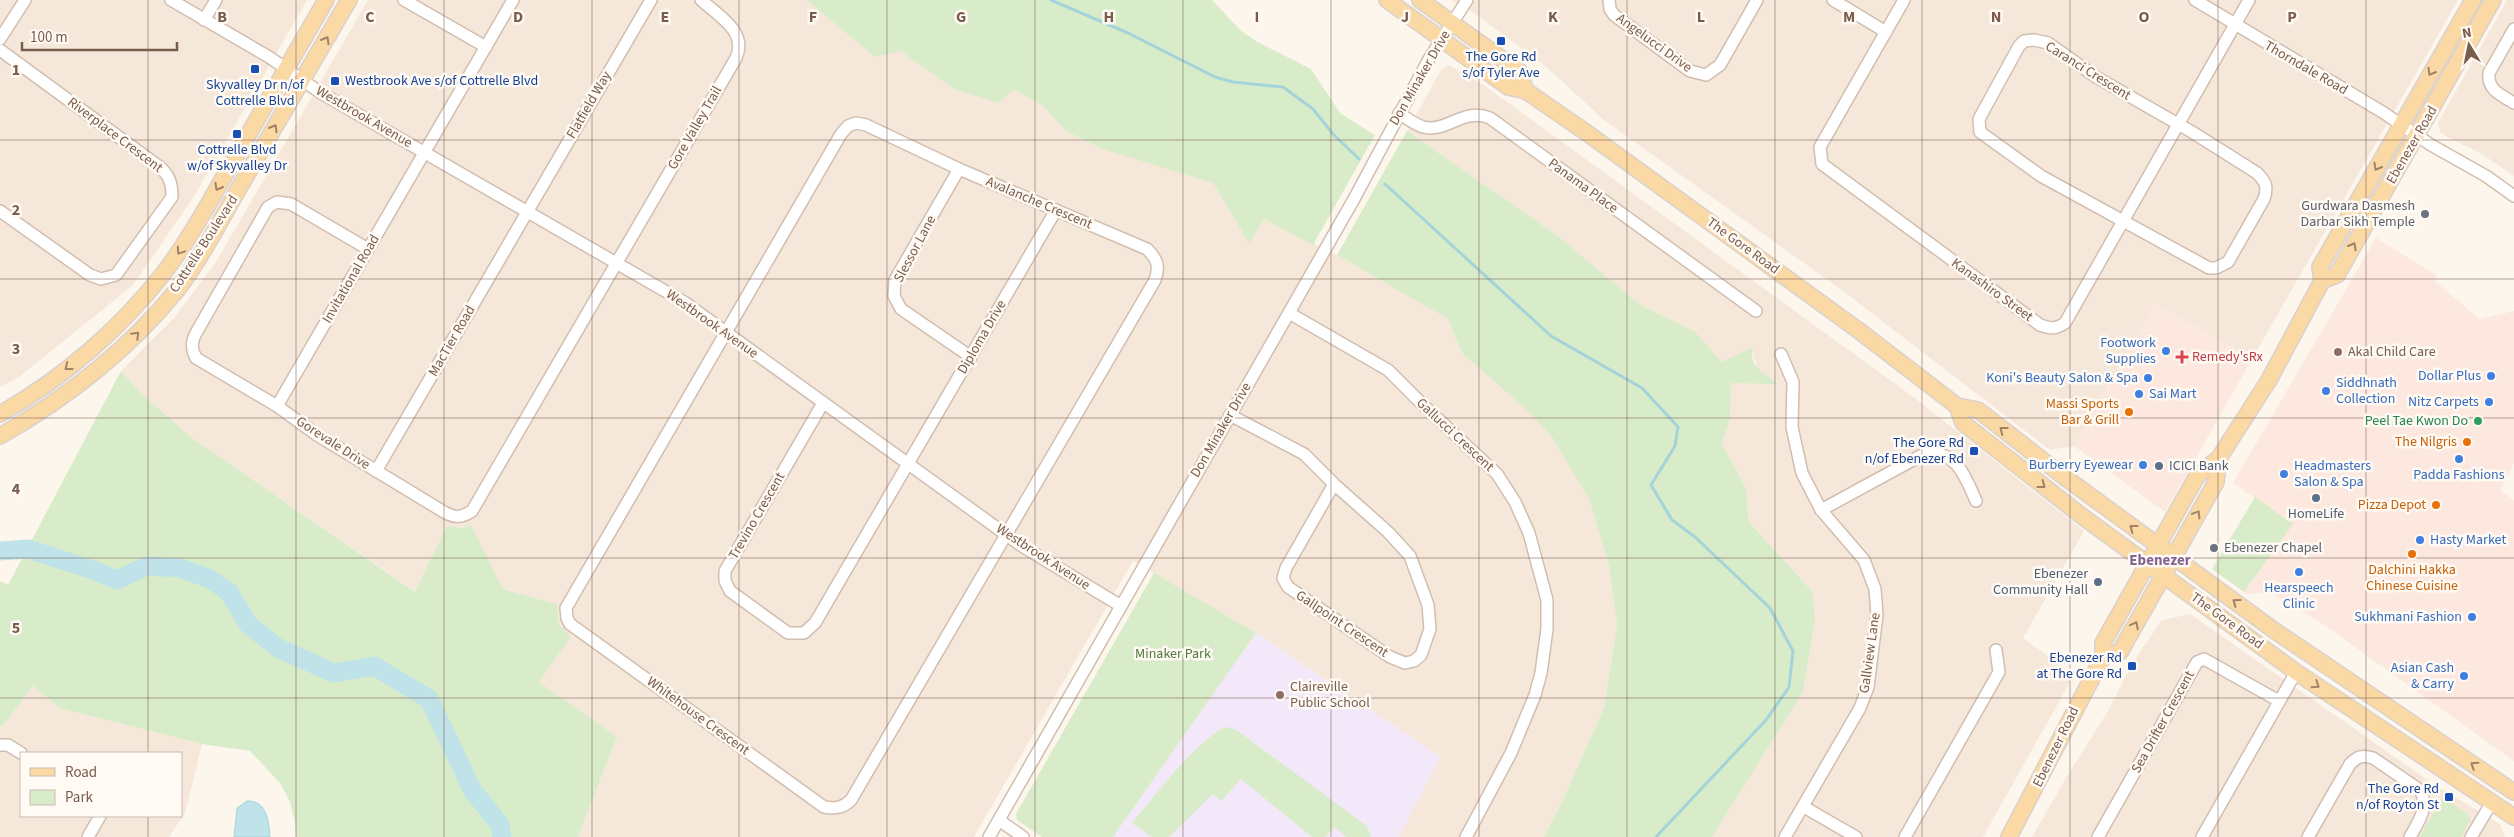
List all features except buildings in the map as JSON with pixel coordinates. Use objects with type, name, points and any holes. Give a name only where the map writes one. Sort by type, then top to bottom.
[{"type":"main road","name":"Cottrelle Boulevard","points":[[0,414],[38,390],[97,344],[127,316],[154,284],[190,236],[326,0]]},
{"type":"main road","name":"Cottrelle Boulevard","points":[[0,436],[36,416],[104,364],[137,334],[171,296],[204,249],[349,0]]},
{"type":"main road","name":"The Gore Road","points":[[1387,0],[1508,87],[1526,91],[1858,330],[1957,406],[1978,410],[2157,545],[2343,678],[2514,792]]},
{"type":"main road","name":"The Gore Road","points":[[1420,0],[1519,71],[1526,91]]},
{"type":"main road","name":"Ebenezer Road","points":[[2009,837],[2103,658],[2103,643],[2147,563],[2197,476],[2219,458],[2269,380],[2322,281],[2320,267],[2473,0]]},
{"type":"main road","name":"Ebenezer Road","points":[[2322,281],[2337,275],[2493,0]]},
{"type":"main road","name":"The Gore Road","points":[[1957,406],[1963,423],[2046,489],[2296,672],[2514,817]]},
{"type":"main road","name":"Ebenezer Road","points":[[2103,658],[2120,652],[2172,556],[2216,482],[2219,458]]},
{"type":"street","points":[[0,39],[25,0]]},
{"type":"street","name":"Westbrook Avenue","points":[[171,0],[302,80],[684,302],[1006,535],[1055,568],[1120,606]]},
{"type":"street","points":[[204,20],[216,0]]},
{"type":"street","points":[[404,0],[486,47]]},
{"type":"street","name":"Invitational Road","points":[[277,406],[513,0]]},
{"type":"street","name":"Flatfield Way","points":[[528,210],[651,0]]},
{"type":"street","name":"Gore Valley Trail","points":[[617,263],[740,49],[737,34],[701,0]]},
{"type":"street","name":"Don Minaker Drive","points":[[989,837],[1354,199],[1399,113],[1467,0]]},
{"type":"street","name":"Angelucci Drive","points":[[1609,0],[1610,9],[1614,15],[1690,71],[1706,75],[1720,65],[1757,0]]},
{"type":"street","points":[[1833,0],[1886,32]]},
{"type":"street","name":"Kanashiro Street","points":[[1904,0],[1820,147],[1820,158],[1826,170],[2040,325],[2050,329],[2058,328],[2065,323],[2249,0]]},
{"type":"street","name":"Thorndale Road","points":[[2195,0],[2486,176],[2514,196]]},
{"type":"street","points":[[2514,29],[2489,72],[2488,80],[2492,88],[2514,103]]},
{"type":"street","name":"Caranci Crescent","points":[[2034,40],[2048,43],[2096,77],[2257,173],[2265,181],[2267,190],[2260,207],[2228,262],[2216,268],[2209,268],[2124,222],[2041,176],[1980,132],[1979,119],[2019,46],[2024,41],[2034,40]]},
{"type":"street","name":"Riverplace Crescent","points":[[0,50],[161,168],[168,176],[172,186],[172,197],[116,275],[101,279],[90,275],[0,211]]},
{"type":"street","name":"Panama Place","points":[[1399,113],[1423,127],[1433,128],[1470,114],[1480,114],[1490,118],[1756,312]]},
{"type":"street","name":"Avalanche Crescent","points":[[725,332],[841,134],[848,126],[856,123],[866,125],[960,169],[1147,249],[1154,256],[1158,271],[1155,280],[1006,535]]},
{"type":"street","name":"Slessor Lane","points":[[960,169],[895,280],[894,296],[902,308],[971,357]]},
{"type":"street","name":"Gorevale Drive","points":[[368,249],[285,202],[276,202],[268,207],[191,345],[196,358],[277,406],[318,435],[452,516],[465,516],[472,511],[617,263]]},
{"type":"street","name":"MacTier Road","points":[[376,471],[528,210]]},
{"type":"street","name":"Diploma Drive","points":[[908,464],[1056,210]]},
{"type":"street","name":"Gallucci Crescent","points":[[1289,313],[1388,370],[1497,474],[1515,502],[1529,533],[1547,600],[1547,629],[1541,673],[1535,695],[1511,753],[1466,837]]},
{"type":"street","name":"Whitehouse Crescent","points":[[725,332],[568,603],[567,618],[570,624],[824,808],[840,808],[851,800],[1006,535]]},
{"type":"street","name":"Gallview Lane","points":[[1781,354],[1793,382],[1792,419],[1796,451],[1802,473],[1821,510],[1859,553],[1868,568],[1875,589],[1877,615],[1866,694],[1854,721],[1804,808],[1785,837]]},
{"type":"street","name":"Trevino Crescent","points":[[823,403],[725,571],[725,581],[730,591],[788,633],[804,633],[815,623],[908,464]]},
{"type":"street","name":"Gallpoint Crescent","points":[[1230,415],[1304,454],[1334,484],[1388,532],[1410,556],[1419,576],[1430,617],[1426,644],[1421,655],[1414,661],[1405,664],[1390,657],[1288,587],[1283,578],[1286,568],[1334,484]]},
{"type":"street","points":[[1821,510],[1924,454],[1936,452],[1944,455],[1963,470],[1976,501]]},
{"type":"street","points":[[1905,837],[1999,672],[1996,650]]},
{"type":"street","name":"Sea Drifter Crescent","points":[[2098,837],[2196,662],[2204,660],[2279,701]]},
{"type":"street","points":[[2202,837],[2296,672]]},
{"type":"street","points":[[0,745],[8,745],[20,752]]},
{"type":"street","points":[[2308,837],[2350,764],[2356,757],[2364,755],[2373,758],[2420,790],[2424,798],[2422,814],[2410,837]]},
{"type":"street","points":[[2471,837],[2492,802]]},
{"type":"street","points":[[1804,808],[1856,837]]},
{"type":"street","points":[[88,837],[99,817]]},
{"type":"street","points":[[998,820],[1024,837]]},
{"type":"shaded area","points":[[0,0],[307,0],[193,198],[133,285],[19,377],[0,387]]},
{"type":"shaded area","points":[[368,0],[806,0],[875,57],[900,51],[954,89],[1014,89],[1043,106],[1066,131],[1213,183],[1249,242],[1264,219],[1337,255],[1448,319],[1462,353],[1531,414],[1552,437],[1589,499],[1609,565],[1617,625],[1604,708],[1563,800],[1544,837],[1399,837],[1440,757],[1256,633],[1133,561],[974,837],[578,837],[617,737],[539,682],[571,637],[559,624],[557,604],[503,589],[470,525],[462,528],[447,526],[416,592],[191,437],[142,394],[121,371],[174,318],[216,262]]},
{"type":"shaded area","points":[[1451,0],[2458,0],[2252,359],[2155,304],[2074,446],[2050,450],[1839,288],[1604,120],[1544,65],[1474,13]]},
{"type":"shaded area","points":[[2507,0],[2514,0],[2514,176],[2482,154],[2444,135],[2440,132],[2438,123]]},
{"type":"shaded area","points":[[1448,65],[1485,86],[1916,399],[2084,531],[2023,638],[2074,675],[1983,837],[1712,837],[1803,692],[1812,591],[1749,522],[1746,488],[1722,444],[1730,418],[1731,383],[1777,383],[1758,370],[1752,351],[1722,362],[1710,349],[1633,299],[1558,236],[1407,131],[1441,70]]},
{"type":"shaded area","points":[[2376,238],[2437,275],[2435,281],[2479,319],[2514,311],[2514,463],[2500,490],[2514,500],[2514,761],[2317,620],[2269,592],[2246,594],[2244,592],[2292,524],[2233,483]]},
{"type":"shaded area","points":[[2155,304],[2252,359],[2165,512],[2074,446]]},
{"type":"shaded area","points":[[2190,614],[2432,783],[2500,824],[2505,837],[2032,837],[2067,776],[2108,711],[2133,662],[2162,620]]},
{"type":"shaded area","name":"Claireville Public School","points":[[1256,633],[1440,757],[1399,837],[1113,837]]},
{"type":"shaded area","points":[[33,686],[60,708],[202,744],[185,813],[169,837],[0,837],[0,725],[2,727]]},
{"type":"green space","points":[[806,0],[1212,0],[1241,31],[1256,41],[1311,69],[1340,113],[1375,135],[1313,245],[1264,219],[1249,243],[1213,183],[1103,149],[1066,131],[1043,106],[1014,89],[998,103],[954,89],[900,51],[875,57]]},
{"type":"green space","points":[[1407,131],[1558,236],[1633,299],[1648,309],[1695,332],[1722,362],[1753,347],[1752,354],[1755,365],[1778,384],[1731,383],[1730,418],[1722,444],[1746,488],[1749,522],[1812,591],[1815,619],[1803,692],[1712,837],[1544,837],[1563,800],[1604,708],[1617,625],[1609,565],[1589,499],[1552,437],[1531,414],[1462,353],[1448,319],[1337,255]]},
{"type":"green space","points":[[121,371],[142,394],[191,437],[415,592],[447,526],[462,528],[471,525],[503,589],[557,604],[559,624],[571,637],[539,682],[617,737],[578,837],[296,837],[295,822],[290,802],[280,783],[250,751],[202,744],[60,708],[33,686],[2,727],[0,725],[0,581],[8,585]]},
{"type":"green space","points":[[2255,497],[2293,524],[2244,592],[2212,569]]},
{"type":"green space","name":"Minaker Park","points":[[1154,573],[1256,633],[1113,837],[1042,837],[1017,820],[1016,814]]},
{"type":"green space","points":[[1225,727],[1235,729],[1367,826],[1371,837],[1346,837],[1335,827],[1325,837],[1312,837],[1241,779],[1221,801],[1213,794],[1169,837],[1152,837],[1132,823],[1163,785],[1201,744]]},
{"type":"green space","points":[[2443,798],[2469,815],[2470,821],[2461,837],[2419,837]]},
{"type":"water","points":[[247,801],[259,804],[263,808],[268,819],[270,837],[234,837],[237,808]]},
{"type":"waterway","points":[[1051,0],[1128,33],[1215,77],[1233,82],[1283,87],[1313,109],[1333,134],[1359,159]]},
{"type":"waterway","points":[[1385,184],[1551,336],[1642,388],[1678,427],[1675,446],[1651,485],[1672,520],[1695,537],[1770,608],[1793,651],[1789,687],[1766,720],[1656,837]]},
{"type":"waterway","points":[[0,551],[28,549],[93,570],[117,580],[147,566],[180,568],[210,579],[229,592],[248,624],[278,648],[334,673],[374,666],[429,699],[473,791],[500,825],[502,837]]},
{"type":"place","name":"The Gore Rd s/of Tyler Ave","points":[[1501,41]]},
{"type":"place","name":"Skyvalley Dr n/of Cottrelle Blvd","points":[[255,69]]},
{"type":"place","name":"Westbrook Ave s/of Cottrelle Blvd","points":[[335,81]]},
{"type":"place","name":"Cottrelle Blvd w/of Skyvalley Dr","points":[[237,134]]},
{"type":"place","name":"Gurdwara Dasmesh Darbar Sikh Temple","points":[[2425,214]]},
{"type":"place","name":"Footwork Supplies","points":[[2166,351]]},
{"type":"place","name":"Akal Child Care","points":[[2338,352]]},
{"type":"place","name":"Remedy'sRx","points":[[2182,357]]},
{"type":"place","name":"Dollar Plus","points":[[2491,376]]},
{"type":"place","name":"Koni's Beauty Salon & Spa","points":[[2148,378]]},
{"type":"place","name":"Siddhnath Collection","points":[[2326,391]]},
{"type":"place","name":"Sai Mart","points":[[2139,394]]},
{"type":"place","name":"Nitz Carpets","points":[[2489,402]]},
{"type":"place","name":"Massi Sports Bar & Grill","points":[[2129,412]]},
{"type":"place","name":"Peel Tae Kwon Do","points":[[2478,421]]},
{"type":"place","name":"The Nilgris","points":[[2467,442]]},
{"type":"place","name":"The Gore Rd n/of Ebenezer Rd","points":[[1974,451]]},
{"type":"place","name":"Padda Fashions","points":[[2459,459]]},
{"type":"place","name":"Burberry Eyewear","points":[[2143,465]]},
{"type":"place","name":"ICICI Bank","points":[[2159,466]]},
{"type":"place","name":"Headmasters Salon & Spa","points":[[2284,474]]},
{"type":"place","name":"HomeLife","points":[[2316,498]]},
{"type":"place","name":"Pizza Depot","points":[[2436,505]]},
{"type":"place","name":"Hasty Market","points":[[2420,540]]},
{"type":"place","name":"Ebenezer Chapel","points":[[2214,548]]},
{"type":"place","name":"Dalchini Hakka Chinese Cuisine","points":[[2412,554]]},
{"type":"place","name":"Hearspeech Clinic","points":[[2299,572]]},
{"type":"place","name":"Ebenezer Community Hall","points":[[2098,582]]},
{"type":"place","name":"Sukhmani Fashion","points":[[2472,617]]},
{"type":"place","name":"Ebenezer Rd at The Gore Rd","points":[[2132,666]]},
{"type":"place","name":"Asian Cash & Carry","points":[[2464,676]]},
{"type":"place","name":"Claireville Public School","points":[[1280,695]]},
{"type":"place","name":"The Gore Rd n/of Royton St","points":[[2449,797]]},
{"type":"district","name":"Ebenezer","points":[[2160,560]]}]
